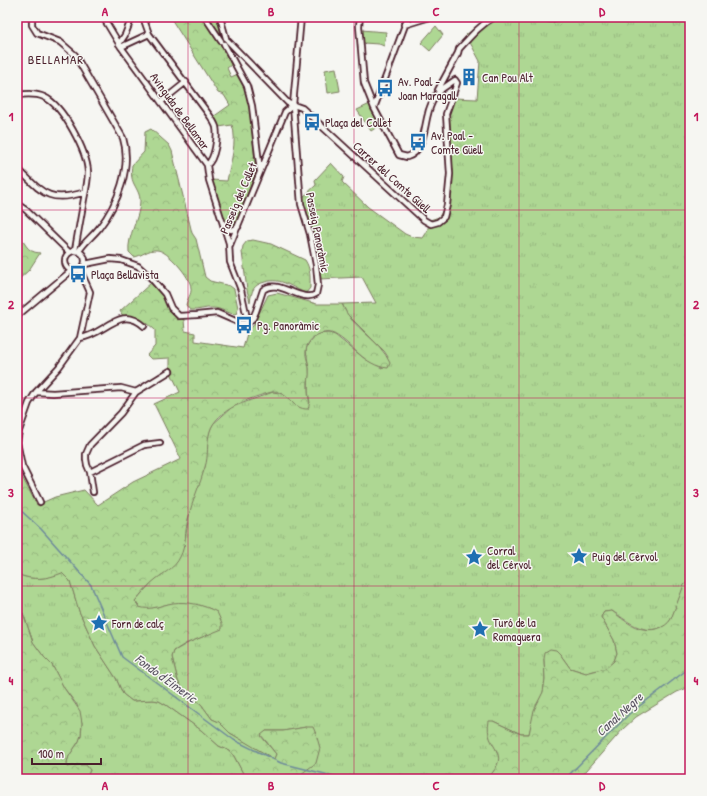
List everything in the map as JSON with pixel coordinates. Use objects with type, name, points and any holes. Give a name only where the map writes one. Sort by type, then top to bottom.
[{"type":"street","points":[[32,17],[32,24],[37,33],[60,42],[75,55],[125,144],[125,169],[119,192],[113,206],[99,228],[77,251]]},
{"type":"street","name":"Avinguda de Bellamar","points":[[103,17],[120,45],[207,165],[210,184],[230,245],[230,262],[240,290],[248,323]]},
{"type":"street","points":[[120,45],[132,17]]},
{"type":"street","points":[[143,17],[149,34],[186,82],[210,116],[216,128],[216,143],[211,160],[207,165]]},
{"type":"street","points":[[205,17],[225,41],[288,104],[293,105],[301,17]]},
{"type":"street","points":[[220,17],[225,41],[247,86],[252,106],[260,172]]},
{"type":"street","points":[[360,17],[359,26],[364,83],[374,108],[395,150],[399,155],[407,157],[416,152],[423,136],[428,112],[459,49],[474,32],[494,17]]},
{"type":"street","points":[[374,108],[408,17]]},
{"type":"street","points":[[404,25],[430,17]]},
{"type":"street","points":[[543,17],[550,19],[558,17]]},
{"type":"street","points":[[120,45],[149,34]]},
{"type":"street","name":"Carrer del Comte Güell","points":[[293,105],[302,108],[424,220],[431,224],[438,222],[444,217],[447,205],[450,174],[446,114],[457,83],[455,80],[442,89],[434,98]]},
{"type":"street","points":[[161,102],[186,82]]},
{"type":"street","points":[[17,95],[26,94],[43,96],[55,105],[74,133],[87,165],[88,175],[77,251]]},
{"type":"street","name":"Passeig del Collet","points":[[230,245],[285,112],[293,105]]},
{"type":"street","name":"Passeig Panoràmic","points":[[248,323],[252,318],[263,290],[266,288],[278,288],[312,297],[318,291],[316,265],[310,234],[301,204],[293,105]]},
{"type":"street","points":[[204,160],[213,155]]},
{"type":"street","name":"Passeig del Collet","points":[[258,160],[265,160]]},
{"type":"street","points":[[17,168],[41,191],[48,195],[62,198],[85,192]]},
{"type":"street","points":[[17,204],[26,210],[69,252]]},
{"type":"street","points":[[223,225],[229,230],[233,230],[238,227]]},
{"type":"street","points":[[71,271],[64,262],[66,255],[69,252],[77,251],[83,254],[85,264]]},
{"type":"street","points":[[17,316],[71,271],[80,270],[85,264],[110,259],[121,260],[138,266],[165,294],[171,308],[178,316],[217,313],[240,323],[248,323]]},
{"type":"street","points":[[40,502],[22,466],[17,442],[19,431],[29,403],[36,392],[59,367],[80,338],[90,292],[80,270]]},
{"type":"street","points":[[80,338],[93,334],[114,322],[127,317],[144,326]]},
{"type":"street","points":[[94,492],[86,459],[86,454],[90,445],[121,413],[136,392],[170,371]]},
{"type":"street","points":[[36,392],[53,393],[121,388],[136,392]]},
{"type":"street","points":[[90,472],[144,445],[160,443]]},
{"type":"green space","points":[[170,17],[217,17],[224,48],[231,65],[227,68],[231,77],[238,74],[245,85],[250,108],[256,172],[235,225],[228,227],[226,225],[211,180],[227,181],[233,153],[234,131],[232,125],[219,127],[213,117],[230,105],[224,95],[218,93]]},
{"type":"green space","points":[[489,17],[690,17],[690,580],[683,588],[669,622],[667,625],[662,627],[656,629],[644,629],[612,611],[604,612],[601,617],[614,640],[617,653],[614,661],[606,668],[586,673],[570,668],[560,654],[544,659],[545,679],[543,693],[537,704],[529,734],[521,734],[493,721],[489,735],[498,753],[499,762],[497,767],[487,779],[275,779],[279,776],[292,775],[306,727],[283,731],[266,731],[261,736],[276,754],[274,760],[230,733],[219,722],[212,719],[201,704],[184,691],[178,681],[172,657],[174,651],[207,635],[211,609],[181,603],[144,609],[141,608],[135,601],[184,546],[191,503],[205,467],[208,437],[213,424],[232,407],[273,392],[285,395],[295,405],[310,403],[308,391],[309,369],[306,350],[308,344],[317,334],[329,333],[335,335],[365,359],[382,368],[388,357],[384,351],[347,314],[342,304],[376,303],[362,277],[319,279],[318,261],[301,199],[316,185],[315,180],[331,163],[344,177],[342,182],[368,207],[405,234],[412,237],[423,238],[427,232],[430,220],[439,217],[443,210],[451,185],[447,116],[454,98],[477,99],[480,61],[466,35]]},
{"type":"green space","points":[[436,26],[443,35],[430,51],[421,43]]},
{"type":"green space","points":[[361,30],[386,32],[384,46],[379,44],[363,43]]},
{"type":"green space","points":[[336,68],[340,91],[328,93],[325,70]]},
{"type":"green space","points":[[370,104],[380,125],[371,131],[357,110]]},
{"type":"green space","points":[[151,129],[169,145],[172,151],[192,233],[196,239],[205,277],[210,281],[230,286],[234,289],[238,308],[236,314],[213,308],[190,310],[186,305],[191,292],[190,283],[183,271],[167,254],[154,250],[134,257],[129,252],[130,240],[138,214],[140,201],[139,194],[132,179],[132,165],[144,152],[145,132]]},
{"type":"green space","points":[[17,233],[31,251],[40,253],[29,270],[17,281]]},
{"type":"green space","points":[[253,240],[271,244],[305,260],[310,277],[310,288],[306,293],[282,282],[271,281],[261,283],[256,286],[252,291],[250,302],[242,252],[243,246],[247,241]]},
{"type":"green space","points":[[152,282],[173,312],[184,320],[185,331],[195,333],[195,341],[243,348],[248,330],[253,326],[268,295],[277,293],[317,304],[342,304],[352,320],[380,347],[390,363],[388,368],[372,363],[334,334],[320,334],[309,342],[306,351],[309,372],[308,409],[298,406],[282,394],[272,392],[245,401],[219,417],[210,431],[206,463],[190,512],[180,557],[173,567],[153,581],[135,601],[139,607],[143,608],[152,608],[173,603],[190,603],[207,607],[217,612],[222,623],[222,629],[185,644],[174,651],[172,657],[178,681],[184,691],[201,704],[212,719],[219,722],[230,733],[274,759],[276,754],[261,735],[266,731],[283,731],[313,727],[320,748],[316,763],[301,774],[279,776],[275,779],[246,779],[230,751],[219,746],[201,730],[166,705],[159,701],[153,700],[132,701],[123,694],[116,678],[95,646],[79,611],[70,581],[62,573],[51,577],[40,578],[29,578],[17,574],[17,462],[21,475],[37,505],[55,497],[84,490],[98,505],[133,482],[181,459],[154,404],[180,392],[170,371],[170,358],[151,359],[147,355],[155,346],[155,330],[141,319],[123,316],[120,311]]},
{"type":"green space","points":[[62,572],[70,581],[79,611],[95,646],[116,678],[123,694],[132,701],[153,700],[159,701],[166,705],[201,730],[219,746],[230,751],[246,779],[86,779],[90,770],[67,768],[69,756],[79,741],[81,735],[82,723],[77,705],[64,688],[52,665],[33,642],[23,613],[17,611],[17,574],[29,578],[45,578]]},
{"type":"green space","points":[[690,580],[690,687],[677,692],[636,717],[623,729],[579,779],[487,779],[495,769],[498,762],[498,756],[488,731],[489,721],[493,721],[521,734],[529,734],[534,710],[543,692],[545,679],[545,652],[550,649],[556,650],[570,668],[586,673],[606,668],[614,661],[617,653],[614,640],[601,617],[604,612],[612,611],[635,627],[648,630],[657,629],[665,625],[671,619],[684,585]]},
{"type":"green space","points":[[17,611],[23,613],[33,642],[52,665],[64,688],[80,711],[82,723],[81,735],[79,741],[69,756],[67,767],[86,765],[90,770],[86,779],[17,779]]},
{"type":"waterway","name":"Fondo d'Eimeric","points":[[17,507],[41,529],[91,585],[122,657],[234,740],[281,763],[345,779]]},
{"type":"waterway","name":"Canal Negre","points":[[565,779],[629,714],[690,669]]},
{"type":"place","name":"Can Pou Alt","points":[[469,77]]},
{"type":"place","name":"Av. Poal - Joan Maragall","points":[[385,88]]},
{"type":"place","name":"Plaça del Collet","points":[[312,122]]},
{"type":"place","name":"Av. Poal - Comte Güell","points":[[418,142]]},
{"type":"place","name":"Plaça Bellavista","points":[[78,274]]},
{"type":"place","name":"Pg. Panoràmic","points":[[244,325]]},
{"type":"place","name":"Puig del Cèrvol","points":[[579,556]]},
{"type":"place","name":"Corral del Cérvol","points":[[474,557]]},
{"type":"place","name":"Forn de calç","points":[[99,623]]},
{"type":"place","name":"Turó de la Romaguera","points":[[480,629]]},
{"type":"district","name":"BELLAMAR","points":[[56,59]]}]
